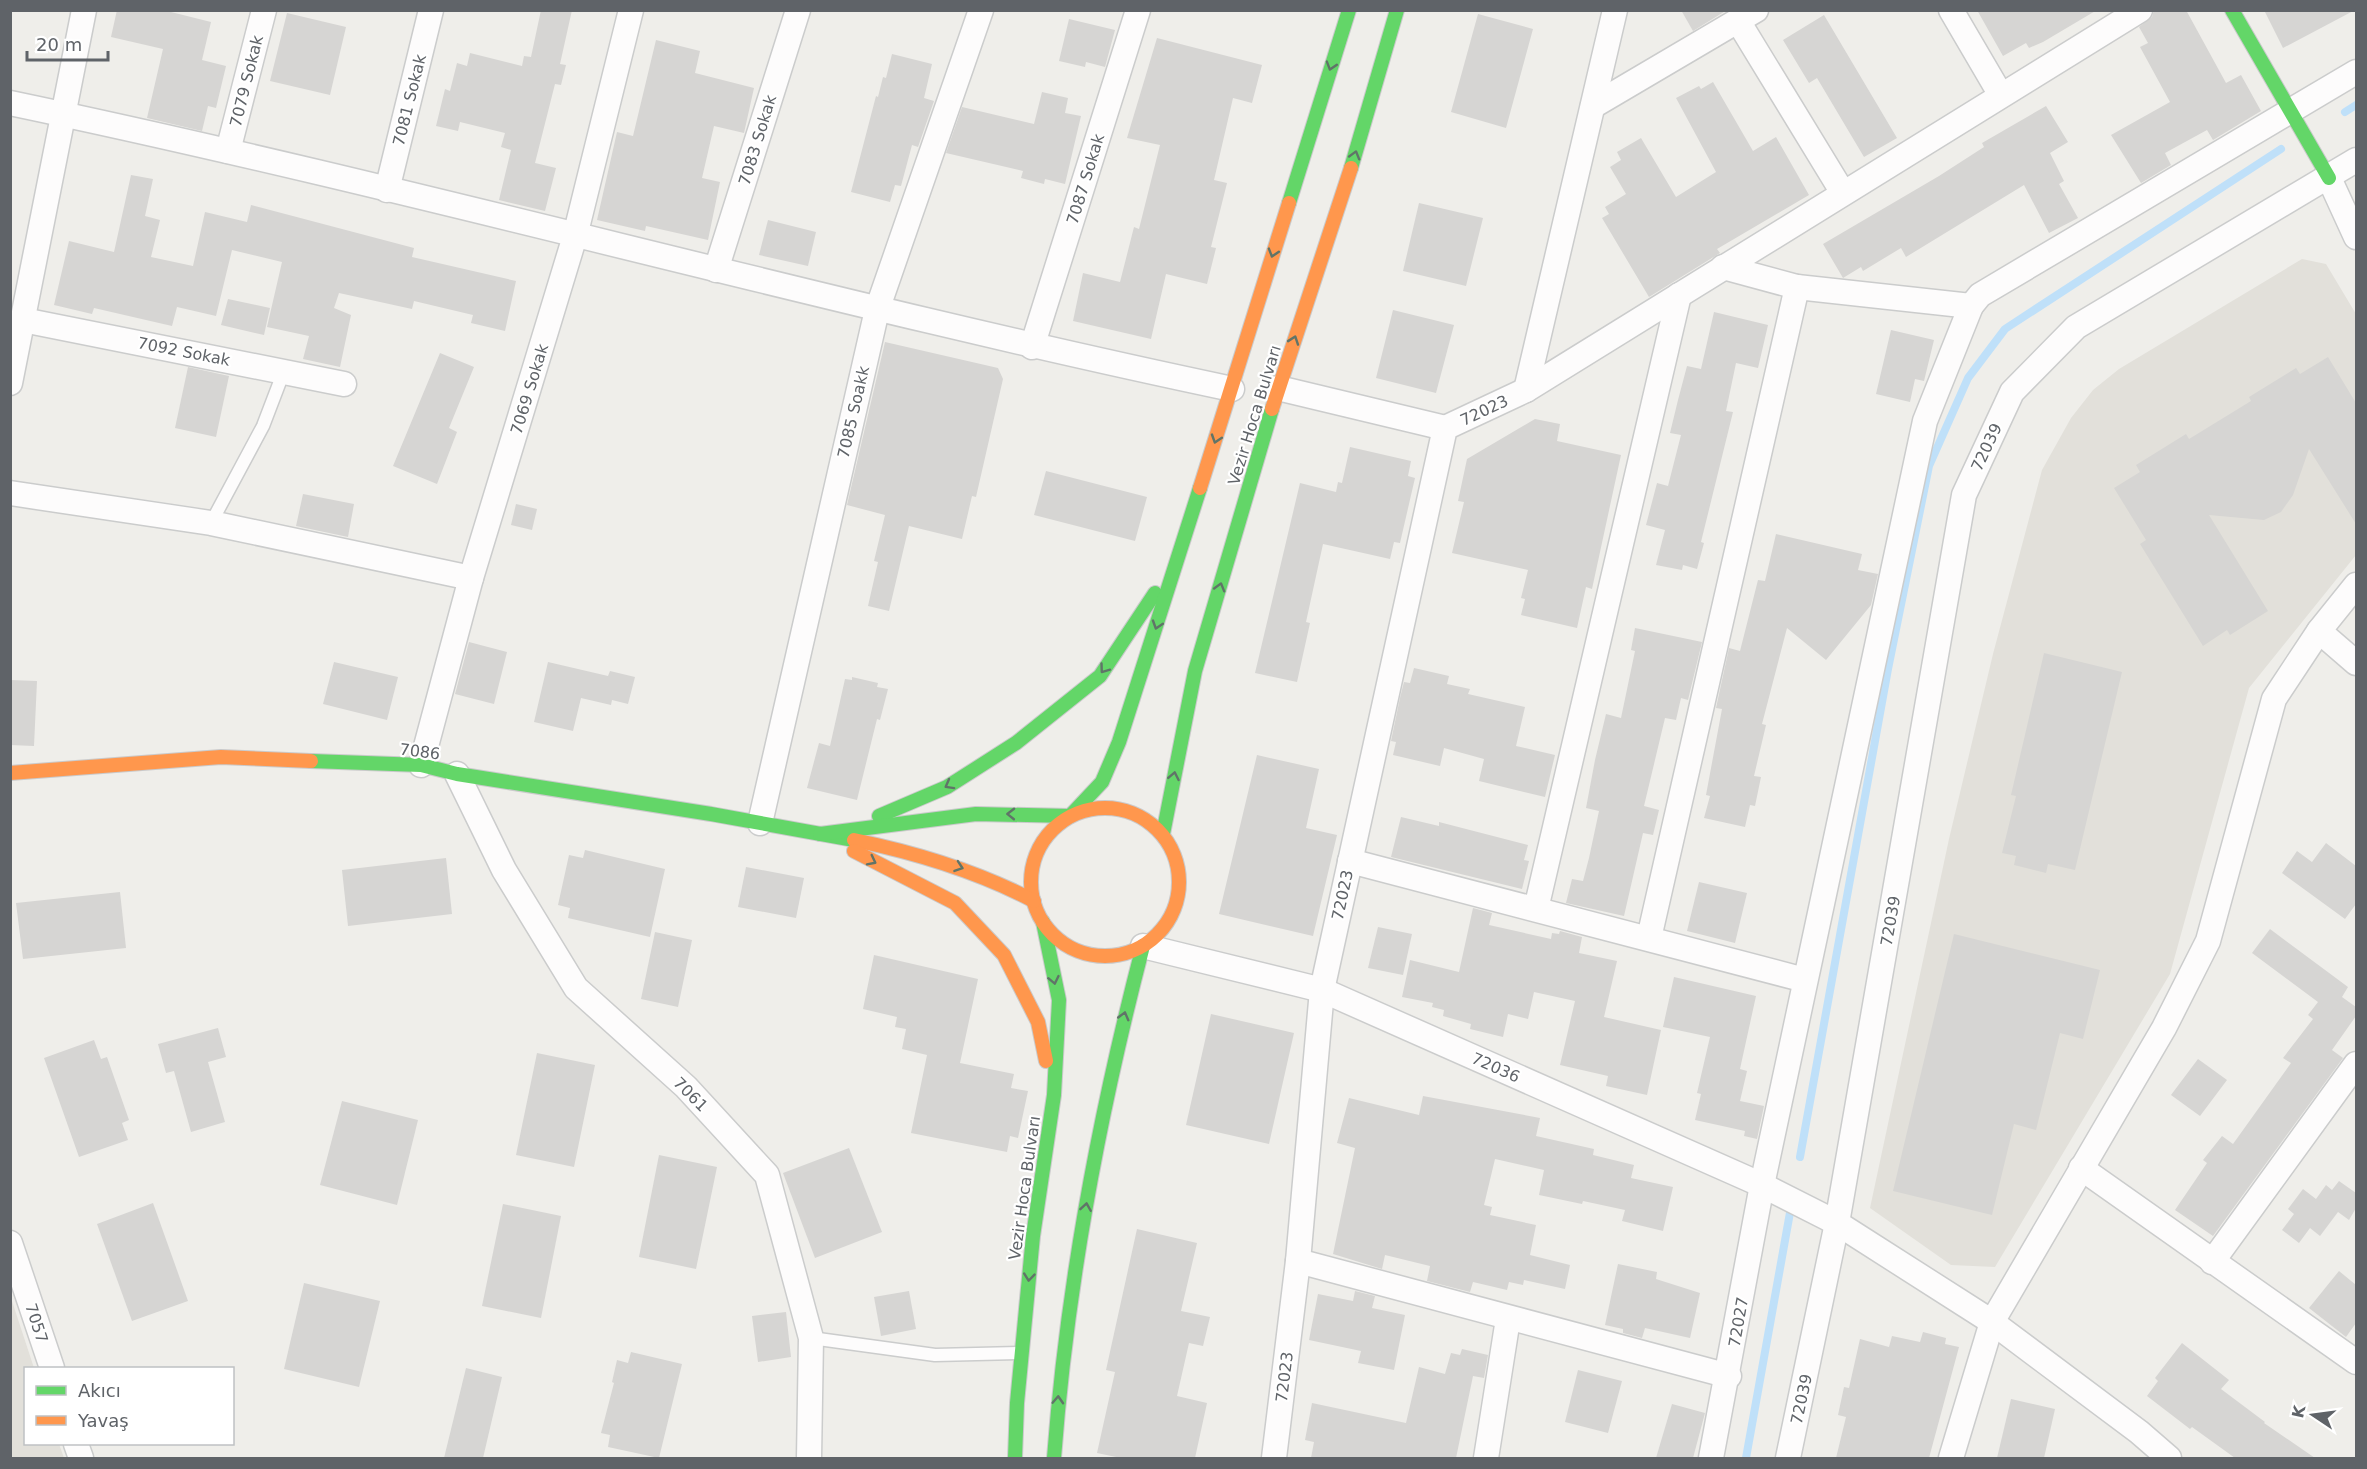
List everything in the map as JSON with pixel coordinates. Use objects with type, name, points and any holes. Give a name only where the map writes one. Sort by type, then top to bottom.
[{"type":"main road","name":"Vezir Hoca Bulvarı","points":[[1070,816],[1102,782],[1119,742],[1232,389],[1348,10]]},
{"type":"main road","name":"Vezir Hoca Bulvarı","points":[[1163,834],[1196,671],[1278,388],[1343,196],[1397,10]]},
{"type":"main road","points":[[2232,10],[2329,178]]},
{"type":"main road","points":[[820,834],[874,818],[947,786],[1016,743],[1100,676],[1181,549]]},
{"type":"main road","name":"7086","points":[[10,773],[221,757],[421,765],[457,774],[760,823],[914,852],[997,880],[1034,901]]},
{"type":"main road","points":[[1094,807],[1119,808],[1144,817],[1163,834],[1176,856],[1180,882],[1176,907],[1162,929],[1143,946],[1122,955],[1100,956],[1077,951],[1058,939],[1043,922],[1034,901],[1030,879],[1036,854],[1050,832],[1070,816],[1094,807]]},
{"type":"main road","points":[[820,834],[976,814],[1070,816]]},
{"type":"main road","points":[[820,834],[955,903],[1004,955],[1038,1022],[1054,1095]]},
{"type":"main road","name":"Vezir Hoca Bulvarı","points":[[1015,1458],[1022,1353],[1034,1236],[1054,1095],[1059,1000],[1043,922]]},
{"type":"main road","points":[[1054,1458],[1059,1373],[1105,1095],[1143,946]]},
{"type":"street","points":[[10,383],[84,10]]},
{"type":"street","name":"7079 Sokak","points":[[228,151],[264,10]]},
{"type":"street","name":"7081 Sokak","points":[[387,190],[431,10]]},
{"type":"street","name":"7069 Sokak","points":[[421,765],[471,578],[576,236],[631,10]]},
{"type":"street","name":"7083 Sokak","points":[[716,270],[798,10]]},
{"type":"street","name":"7085 Soakk","points":[[760,823],[877,310],[981,10]]},
{"type":"street","name":"7087 Sokak","points":[[1032,347],[1138,10]]},
{"type":"street","points":[[1526,390],[1615,10]]},
{"type":"street","points":[[1951,10],[1999,92]]},
{"type":"street","name":"72023","points":[[1274,1458],[1298,1261],[1322,990],[1445,428],[1526,390],[2140,10]]},
{"type":"street","points":[[1593,106],[1747,16],[1843,193]]},
{"type":"street","points":[[1723,267],[1797,287],[1971,306],[1980,295],[2356,72]]},
{"type":"street","points":[[10,103],[228,151],[1032,347],[1232,389]]},
{"type":"street","name":"72039","points":[[1788,1458],[1837,1223],[1964,495],[2012,392],[2076,327],[2356,160]]},
{"type":"street","points":[[2329,178],[2356,237]]},
{"type":"street","points":[[1649,938],[1797,287]]},
{"type":"street","points":[[1536,909],[1679,295]]},
{"type":"street","name":"72027","points":[[1711,1458],[1762,1185],[1925,421],[1971,306]]},
{"type":"street","name":"7092 Sokak","points":[[23,320],[344,384]]},
{"type":"street","points":[[1278,388],[1445,428]]},
{"type":"street","points":[[10,493],[211,523],[471,578]]},
{"type":"street","points":[[1951,1458],[1992,1322],[2164,1028],[2208,940],[2274,699],[2319,632],[2356,585]]},
{"type":"street","points":[[2319,632],[2356,663]]},
{"type":"street","name":"7061","points":[[457,774],[504,870],[576,988],[686,1088],[767,1175],[811,1338],[809,1458]]},
{"type":"street","points":[[1350,861],[1805,980]]},
{"type":"street","name":"72036","points":[[1143,946],[1322,990],[1762,1185],[1837,1223],[1992,1322],[2169,1458]]},
{"type":"street","points":[[2212,1262],[2356,1064]]},
{"type":"street","points":[[2081,1168],[2212,1262],[2356,1360]]},
{"type":"street","name":"7057","points":[[10,1243],[52,1367]]},
{"type":"street","points":[[1298,1261],[1728,1376]]},
{"type":"street","points":[[1486,1458],[1508,1319]]},
{"type":"lane","points":[[211,523],[263,426],[285,371]]},
{"type":"lane","points":[[811,1338],[935,1355],[1022,1353]]},
{"type":"shaded area","points":[[2302,259],[2326,264],[2356,314],[2356,555],[2249,688],[2170,974],[1995,1267],[1951,1265],[1870,1208],[1949,839],[1993,654],[2042,470],[2071,418],[2093,390],[2119,369]]},
{"type":"shaded area","points":[[11,1298],[34,1367],[24,1367],[24,1445],[59,1445],[64,1458],[11,1458]]},
{"type":"building","points":[[117,10],[163,10],[211,22],[202,60],[226,66],[216,108],[208,106],[202,131],[147,118],[163,49],[111,37]]},
{"type":"building","points":[[541,10],[572,10],[560,64],[566,65],[561,85],[555,84],[535,163],[556,168],[545,211],[499,200],[511,150],[501,147],[505,133],[460,122],[458,131],[436,126],[445,89],[450,91],[457,63],[467,66],[470,53],[522,66],[524,56],[531,57]]},
{"type":"building","points":[[1681,10],[1727,10],[1693,31]]},
{"type":"building","points":[[1977,10],[2097,10],[2043,42],[2029,48],[2026,43],[2003,56]]},
{"type":"building","points":[[2154,10],[2186,10],[2226,83],[2241,75],[2261,111],[2213,140],[2207,130],[2165,153],[2171,165],[2141,183],[2111,135],[2170,102],[2140,47],[2148,43],[2139,27],[2152,17]]},
{"type":"building","points":[[2264,10],[2355,10],[2283,48]]},
{"type":"building","points":[[287,13],[346,27],[330,95],[270,81]]},
{"type":"building","points":[[1478,14],[1533,29],[1506,128],[1451,112]]},
{"type":"building","points":[[1824,15],[1897,138],[1864,157],[1817,78],[1809,83],[1783,40]]},
{"type":"building","points":[[1069,19],[1115,30],[1105,67],[1086,62],[1085,67],[1059,61]]},
{"type":"building","points":[[1157,38],[1262,65],[1252,103],[1233,98],[1214,180],[1227,183],[1211,247],[1216,248],[1207,284],[1166,274],[1151,339],[1073,321],[1083,273],[1120,282],[1134,227],[1139,229],[1160,145],[1127,138]]},
{"type":"building","points":[[656,40],[700,51],[695,73],[754,88],[744,133],[714,126],[702,178],[720,182],[708,240],[646,226],[645,231],[597,220],[617,132],[633,136]]},
{"type":"building","points":[[892,54],[932,64],[924,98],[934,101],[918,147],[912,145],[901,186],[895,185],[890,202],[851,192],[876,96],[878,97],[883,77],[886,78]]},
{"type":"building","points":[[1713,82],[1753,151],[1776,137],[1809,195],[1717,249],[1720,253],[1649,297],[1602,218],[1609,214],[1605,207],[1626,194],[1610,167],[1621,160],[1617,152],[1641,138],[1676,197],[1716,172],[1676,98],[1699,86],[1701,89]]},
{"type":"building","points":[[1042,92],[1068,98],[1065,113],[1081,116],[1065,184],[1045,179],[1044,184],[1021,178],[1023,171],[946,153],[962,107],[1034,124]]},
{"type":"building","points":[[2046,106],[2068,142],[2050,153],[2064,181],[2059,184],[2078,218],[2049,233],[2024,185],[1906,257],[1901,248],[1863,271],[1861,267],[1843,278],[1823,244],[1939,176],[1984,147],[1982,143]]},
{"type":"building","points":[[131,175],[153,179],[145,216],[160,220],[151,257],[193,266],[205,212],[247,222],[251,205],[414,248],[412,257],[516,281],[505,331],[471,323],[473,315],[414,301],[412,309],[339,293],[334,308],[351,315],[340,367],[303,359],[309,336],[267,327],[282,262],[232,250],[216,316],[177,307],[172,326],[94,308],[92,314],[54,305],[69,241],[114,252]]},
{"type":"building","points":[[1419,203],[1483,218],[1466,286],[1403,271]]},
{"type":"building","points":[[768,220],[816,232],[808,266],[759,255]]},
{"type":"building","points":[[228,299],[270,308],[264,335],[221,325]]},
{"type":"building","points":[[1393,310],[1454,325],[1436,393],[1376,378]]},
{"type":"building","points":[[1714,312],[1768,325],[1758,368],[1736,363],[1726,411],[1733,412],[1701,542],[1704,543],[1697,569],[1683,565],[1682,570],[1656,565],[1665,530],[1646,525],[1657,483],[1668,486],[1681,435],[1670,433],[1687,366],[1701,369]]},
{"type":"building","points":[[1891,330],[1934,340],[1924,381],[1915,379],[1910,402],[1876,394]]},
{"type":"building","points":[[885,342],[998,368],[1003,379],[976,497],[972,496],[962,539],[909,526],[889,611],[868,606],[878,562],[874,561],[885,515],[847,505]]},
{"type":"building","points":[[440,353],[474,367],[449,428],[457,432],[437,484],[393,466]]},
{"type":"building","points":[[2328,357],[2356,403],[2356,524],[2309,449],[2293,495],[2281,512],[2264,520],[2209,515],[2268,611],[2230,635],[2227,630],[2203,646],[2140,544],[2146,540],[2114,488],[2140,472],[2136,465],[2186,434],[2189,439],[2251,401],[2249,397],[2296,368],[2300,374]]},
{"type":"building","points":[[188,367],[229,376],[216,437],[175,428]]},
{"type":"building","points":[[1535,419],[1560,424],[1557,441],[1621,455],[1592,589],[1586,587],[1577,628],[1521,615],[1525,599],[1521,598],[1528,570],[1452,553],[1464,502],[1458,501],[1467,459]]},
{"type":"building","points":[[1350,447],[1411,461],[1408,476],[1415,478],[1400,543],[1394,542],[1390,559],[1323,544],[1306,622],[1310,623],[1297,682],[1255,673],[1300,483],[1336,492],[1338,482],[1342,483]]},
{"type":"building","points":[[1046,471],[1147,497],[1135,541],[1034,515]]},
{"type":"building","points":[[303,494],[354,504],[348,537],[296,526]]},
{"type":"building","points":[[516,504],[537,509],[532,530],[511,525]]},
{"type":"building","points":[[1776,534],[1862,554],[1858,570],[1878,574],[1871,605],[1826,660],[1787,628],[1762,724],[1766,725],[1754,776],[1761,777],[1755,806],[1750,805],[1745,827],[1704,818],[1710,796],[1706,795],[1722,709],[1716,708],[1729,648],[1740,651],[1758,580],[1765,581]]},
{"type":"building","points":[[1635,628],[1702,642],[1688,700],[1681,698],[1676,720],[1665,718],[1644,806],[1659,810],[1653,835],[1643,833],[1624,916],[1566,903],[1572,879],[1583,881],[1589,858],[1599,811],[1586,808],[1595,760],[1606,714],[1621,718],[1635,651],[1631,650]]},
{"type":"building","points":[[469,642],[507,652],[494,704],[455,694]]},
{"type":"building","points":[[2044,653],[2122,672],[2075,870],[2048,864],[2046,873],[2014,865],[2016,856],[2002,853],[2016,796],[2011,795]]},
{"type":"building","points":[[334,662],[398,677],[387,720],[323,704]]},
{"type":"building","points":[[548,662],[608,676],[610,671],[635,677],[628,704],[612,700],[611,705],[581,698],[573,731],[534,722]]},
{"type":"building","points":[[1414,668],[1449,676],[1447,684],[1470,689],[1468,694],[1525,707],[1516,746],[1555,755],[1545,797],[1479,781],[1484,759],[1444,748],[1440,766],[1393,755],[1396,742],[1391,741],[1400,698],[1404,682],[1410,683]]},
{"type":"building","points":[[852,677],[878,683],[877,687],[888,689],[880,720],[877,719],[857,800],[807,788],[819,743],[830,746],[845,679],[852,680]]},
{"type":"building","points":[[10,680],[37,681],[34,746],[10,745]]},
{"type":"building","points":[[1257,755],[1319,769],[1306,828],[1337,835],[1313,936],[1219,914]]},
{"type":"building","points":[[1401,817],[1439,826],[1439,822],[1528,845],[1524,860],[1529,861],[1522,889],[1391,857]]},
{"type":"building","points":[[2326,843],[2356,866],[2356,904],[2345,919],[2282,873],[2297,851],[2312,862]]},
{"type":"building","points":[[585,850],[665,869],[650,937],[568,918],[570,908],[558,905],[569,855],[583,858]]},
{"type":"building","points":[[446,858],[452,914],[348,926],[342,870]]},
{"type":"building","points":[[746,867],[804,878],[796,918],[738,907]]},
{"type":"building","points":[[1699,882],[1747,893],[1735,943],[1687,931]]},
{"type":"building","points":[[120,892],[126,948],[23,959],[16,903]]},
{"type":"building","points":[[1473,908],[1492,913],[1489,925],[1551,939],[1552,933],[1559,934],[1560,931],[1582,937],[1579,953],[1617,961],[1604,1017],[1661,1030],[1647,1095],[1606,1086],[1608,1076],[1560,1065],[1575,1001],[1534,992],[1528,1019],[1508,1014],[1503,1037],[1470,1029],[1471,1024],[1443,1016],[1444,1010],[1432,1007],[1433,1003],[1402,997],[1410,960],[1459,972]]},
{"type":"building","points":[[1378,927],[1412,934],[1403,975],[1368,968]]},
{"type":"building","points":[[2270,929],[2348,987],[2342,997],[2356,1007],[2356,1016],[2332,1050],[2343,1058],[2213,1236],[2175,1210],[2207,1163],[2203,1160],[2222,1136],[2233,1144],[2291,1063],[2283,1058],[2313,1019],[2308,1015],[2318,1002],[2252,953]]},
{"type":"building","points":[[655,932],[692,940],[678,1007],[641,999]]},
{"type":"building","points":[[1954,934],[2100,970],[2083,1039],[2060,1033],[2036,1130],[2014,1124],[1992,1215],[1893,1191]]},
{"type":"building","points":[[874,955],[978,979],[960,1063],[1014,1074],[1011,1088],[1028,1091],[1018,1138],[1010,1136],[1007,1152],[911,1133],[927,1055],[902,1049],[906,1029],[895,1027],[897,1017],[863,1009]]},
{"type":"building","points":[[1674,977],[1756,996],[1740,1069],[1747,1071],[1740,1101],[1764,1106],[1757,1139],[1744,1136],[1745,1131],[1695,1120],[1701,1094],[1697,1093],[1710,1037],[1663,1027]]},
{"type":"building","points":[[1211,1014],[1294,1033],[1269,1144],[1186,1125]]},
{"type":"building","points":[[218,1028],[226,1057],[208,1062],[225,1122],[191,1132],[174,1071],[166,1073],[158,1044]]},
{"type":"building","points":[[94,1040],[101,1059],[107,1057],[129,1120],[122,1123],[128,1140],[79,1157],[44,1058]]},
{"type":"building","points":[[537,1053],[595,1065],[574,1167],[516,1155]]},
{"type":"building","points":[[2198,1059],[2227,1080],[2200,1116],[2171,1095]]},
{"type":"building","points":[[1423,1096],[1540,1118],[1536,1136],[1594,1149],[1593,1155],[1634,1165],[1631,1178],[1673,1187],[1663,1231],[1622,1221],[1625,1210],[1539,1195],[1544,1170],[1495,1159],[1484,1205],[1492,1207],[1490,1215],[1536,1225],[1530,1255],[1570,1265],[1565,1289],[1524,1280],[1523,1285],[1509,1282],[1507,1290],[1473,1282],[1470,1292],[1427,1281],[1430,1266],[1385,1255],[1382,1269],[1333,1254],[1355,1148],[1337,1143],[1349,1098],[1419,1115]]},
{"type":"building","points":[[342,1101],[418,1120],[397,1205],[320,1185]]},
{"type":"building","points":[[849,1148],[882,1232],[815,1258],[783,1173]]},
{"type":"building","points":[[659,1155],[717,1167],[696,1269],[639,1257]]},
{"type":"building","points":[[2339,1181],[2356,1193],[2356,1208],[2349,1220],[2338,1212],[2320,1236],[2310,1228],[2299,1243],[2282,1230],[2294,1214],[2288,1209],[2303,1189],[2316,1199],[2326,1185],[2332,1190]]},
{"type":"building","points":[[153,1203],[188,1301],[132,1321],[97,1224]]},
{"type":"building","points":[[503,1204],[561,1216],[541,1318],[482,1306]]},
{"type":"building","points":[[1137,1229],[1197,1243],[1181,1311],[1210,1317],[1203,1346],[1189,1343],[1177,1396],[1207,1403],[1195,1458],[1121,1458],[1097,1453],[1115,1372],[1106,1370]]},
{"type":"building","points":[[1618,1264],[1657,1272],[1656,1279],[1700,1293],[1690,1338],[1645,1328],[1642,1338],[1623,1333],[1623,1329],[1605,1325]]},
{"type":"building","points":[[2339,1271],[2356,1285],[2356,1323],[2346,1337],[2309,1308]]},
{"type":"building","points":[[304,1283],[380,1301],[359,1387],[284,1369]]},
{"type":"building","points":[[909,1291],[916,1329],[881,1336],[874,1297]]},
{"type":"building","points":[[1355,1291],[1375,1296],[1372,1308],[1405,1315],[1394,1370],[1358,1363],[1361,1351],[1309,1340],[1318,1294],[1353,1301]]},
{"type":"building","points":[[786,1312],[791,1357],[758,1362],[752,1316]]},
{"type":"building","points":[[1923,1332],[1946,1338],[1945,1344],[1959,1347],[1929,1458],[1836,1458],[1846,1417],[1838,1415],[1844,1387],[1849,1388],[1860,1339],[1889,1347],[1892,1336],[1920,1342]]},
{"type":"building","points":[[2182,1343],[2229,1380],[2221,1389],[2264,1423],[2315,1458],[2235,1458],[2192,1427],[2190,1429],[2147,1396],[2158,1381],[2155,1378]]},
{"type":"building","points":[[1462,1349],[1488,1355],[1484,1378],[1473,1376],[1456,1458],[1311,1458],[1314,1442],[1305,1440],[1312,1403],[1406,1423],[1419,1367],[1445,1374],[1451,1353],[1460,1355]]},
{"type":"building","points":[[631,1352],[682,1364],[659,1458],[608,1447],[610,1435],[601,1433],[614,1383],[612,1382],[617,1360],[628,1363]]},
{"type":"building","points":[[466,1368],[502,1377],[483,1458],[444,1458]]},
{"type":"building","points":[[1578,1370],[1622,1381],[1608,1433],[1565,1422]]},
{"type":"building","points":[[2011,1399],[2055,1409],[2044,1458],[1997,1458]]},
{"type":"building","points":[[1672,1404],[1705,1413],[1693,1458],[1656,1458]]},
{"type":"waterway","points":[[2345,112],[2356,105]]},
{"type":"waterway","points":[[1800,1157],[1888,669],[1929,466],[1968,378],[2005,329],[2281,149]]},
{"type":"waterway","points":[[1746,1458],[1791,1207]]},
{"type":"traffic: fast","points":[[1289,203],[1349,10]]},
{"type":"traffic: fast","points":[[1351,168],[1397,10]]},
{"type":"traffic: fast","points":[[2232,10],[2329,178]]},
{"type":"traffic: fast","points":[[1163,834],[1195,671],[1272,409]]},
{"type":"traffic: fast","points":[[820,834],[976,814],[1070,816],[1102,782],[1119,742],[1200,488]]},
{"type":"traffic: fast","points":[[879,816],[947,787],[1016,743],[1100,676],[1155,593]]},
{"type":"traffic: fast","points":[[311,761],[421,765],[457,774],[711,814],[854,840]]},
{"type":"traffic: fast","points":[[1015,1458],[1017,1403],[1033,1236],[1054,1095],[1059,1000],[1043,922]]},
{"type":"traffic: fast","points":[[1054,1458],[1067,1328],[1087,1200],[1112,1073],[1143,946]]},
{"type":"traffic: slow","points":[[1272,409],[1351,168]]},
{"type":"traffic: slow","points":[[1200,488],[1289,203]]},
{"type":"traffic: slow","points":[[10,773],[221,757],[311,761]]},
{"type":"traffic: slow","points":[[1105,808],[1119,809],[1133,814],[1146,820],[1157,830],[1167,841],[1173,854],[1178,868],[1179,882],[1178,896],[1173,910],[1167,923],[1157,934],[1146,944],[1133,950],[1119,955],[1105,956],[1091,955],[1077,950],[1064,944],[1053,934],[1043,923],[1037,910],[1032,896],[1031,882],[1032,868],[1037,854],[1043,841],[1053,830],[1064,820],[1077,814],[1091,809],[1105,808]]},
{"type":"traffic: slow","points":[[854,840],[946,864],[1034,901]]},
{"type":"traffic: slow","points":[[854,851],[955,903],[1004,955],[1038,1022],[1046,1061]]}]
